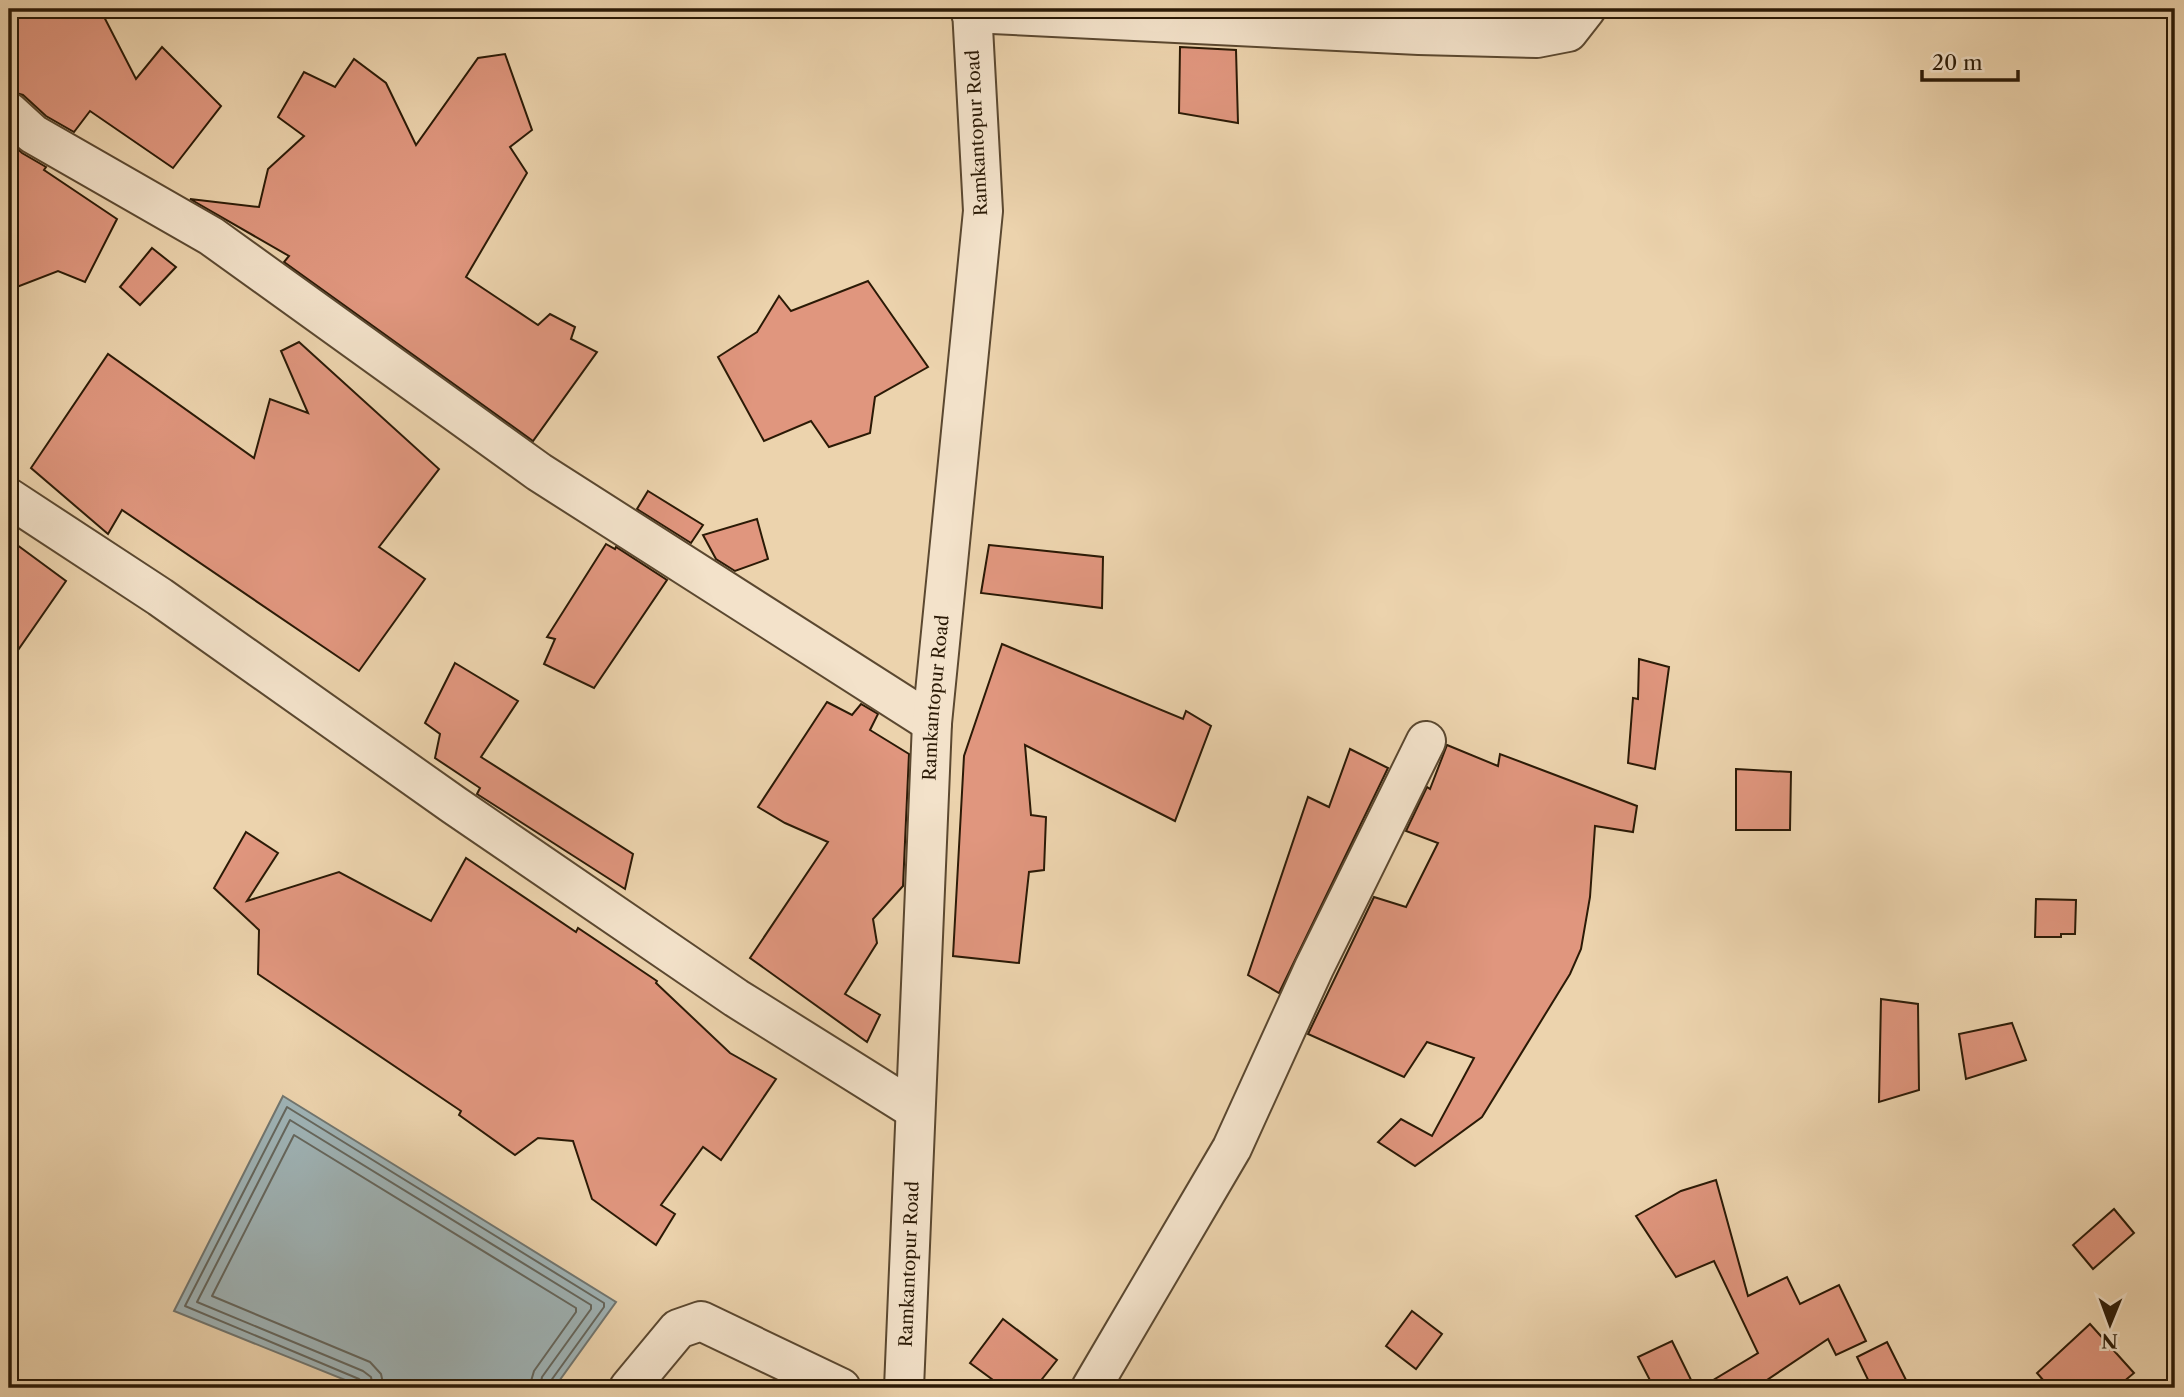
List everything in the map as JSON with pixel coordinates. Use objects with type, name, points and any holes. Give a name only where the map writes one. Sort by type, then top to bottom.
[{"type":"street","points":[[972,11],[1419,35],[1537,38],[1568,32],[1586,9]]},
{"type":"street","name":"Ramkantopur Road","points":[[904,1388],[932,723],[983,211],[972,11]]},
{"type":"street","points":[[9,112],[33,134],[211,236],[539,472],[932,723]]},
{"type":"street","points":[[9,498],[160,597],[454,805],[736,998],[915,1110]]},
{"type":"street","points":[[1091,1388],[1232,1148],[1314,968],[1426,741]]},
{"type":"street","points":[[629,1388],[678,1329],[701,1321],[841,1388]]},
{"type":"water","points":[[283,1096],[616,1302],[554,1388],[365,1388],[174,1311]]},
{"type":"building","points":[[25,9],[100,9],[136,79],[162,47],[221,106],[173,168],[90,111],[74,132],[46,116],[23,95],[9,91],[9,20]]},
{"type":"building","points":[[1180,47],[1236,50],[1238,123],[1179,113]]},
{"type":"building","points":[[505,54],[532,130],[510,147],[527,173],[466,277],[538,325],[550,314],[575,327],[571,339],[597,352],[533,441],[284,262],[289,256],[190,199],[259,207],[268,169],[304,136],[278,117],[304,72],[335,87],[354,59],[386,83],[416,145],[478,58]]},
{"type":"building","points":[[9,141],[22,153],[46,167],[44,170],[117,219],[85,282],[58,271],[9,290]]},
{"type":"building","points":[[152,248],[176,267],[140,305],[120,287]]},
{"type":"building","points":[[868,281],[928,367],[875,397],[870,433],[829,447],[811,421],[764,441],[718,357],[757,332],[779,296],[791,311]]},
{"type":"building","points":[[299,342],[439,469],[379,547],[425,579],[359,671],[122,510],[108,534],[31,468],[108,354],[254,458],[270,399],[308,413],[281,351]]},
{"type":"building","points":[[648,491],[703,525],[691,543],[637,509]]},
{"type":"building","points":[[757,519],[768,559],[735,571],[716,559],[703,535]]},
{"type":"building","points":[[9,539],[66,581],[9,663]]},
{"type":"building","points":[[606,544],[615,549],[616,547],[667,580],[594,688],[544,664],[555,639],[547,637]]},
{"type":"building","points":[[989,545],[1103,557],[1102,608],[981,593]]},
{"type":"building","points":[[1002,644],[1183,719],[1186,711],[1211,726],[1175,821],[1025,745],[1031,815],[1046,817],[1044,870],[1029,872],[1019,963],[953,956],[964,756]]},
{"type":"building","points":[[1639,659],[1669,667],[1655,769],[1628,763],[1633,698],[1638,699]]},
{"type":"building","points":[[455,663],[518,701],[481,757],[633,854],[625,889],[477,794],[480,788],[435,758],[440,734],[425,723]]},
{"type":"building","points":[[827,702],[852,715],[861,704],[878,714],[870,730],[909,754],[903,886],[873,919],[877,943],[845,994],[880,1015],[867,1042],[750,958],[828,842],[785,823],[758,807]]},
{"type":"building","points":[[1447,745],[1498,766],[1500,754],[1637,806],[1633,832],[1595,826],[1590,897],[1581,949],[1570,974],[1482,1117],[1415,1166],[1378,1142],[1401,1119],[1432,1136],[1474,1058],[1427,1042],[1404,1077],[1308,1034],[1374,897],[1406,907],[1438,843],[1406,831],[1427,787],[1430,789]]},
{"type":"building","points":[[1350,749],[1388,768],[1279,993],[1248,975],[1308,797],[1329,807]]},
{"type":"building","points":[[1736,769],[1791,772],[1790,830],[1736,830]]},
{"type":"building","points":[[246,832],[278,853],[247,901],[339,872],[431,921],[466,858],[576,932],[578,928],[657,981],[656,983],[730,1053],[776,1079],[721,1160],[703,1147],[661,1205],[675,1214],[656,1245],[592,1199],[573,1141],[538,1138],[515,1155],[459,1115],[461,1111],[258,974],[259,930],[214,888]]},
{"type":"building","points":[[2036,899],[2076,900],[2075,934],[2035,937]]},
{"type":"building","points":[[1881,999],[1918,1004],[1919,1090],[1879,1102]]},
{"type":"building","points":[[2012,1023],[2026,1060],[1966,1079],[1959,1034]]},
{"type":"building","points":[[1716,1180],[1748,1296],[1787,1277],[1800,1304],[1839,1285],[1866,1341],[1836,1355],[1828,1339],[1755,1388],[1700,1388],[1758,1353],[1714,1261],[1676,1277],[1636,1216],[1681,1191]]},
{"type":"building","points":[[2114,1209],[2134,1233],[2093,1269],[2073,1245]]},
{"type":"building","points":[[1412,1311],[1442,1334],[1416,1369],[1386,1346]]},
{"type":"building","points":[[1003,1319],[1057,1360],[1035,1388],[1004,1388],[970,1363]]},
{"type":"building","points":[[2090,1324],[2134,1373],[2116,1388],[2050,1388],[2037,1373]]},
{"type":"building","points":[[1672,1341],[1695,1388],[1654,1388],[1638,1357]]},
{"type":"building","points":[[1887,1342],[1910,1388],[1872,1388],[1857,1357]]}]
